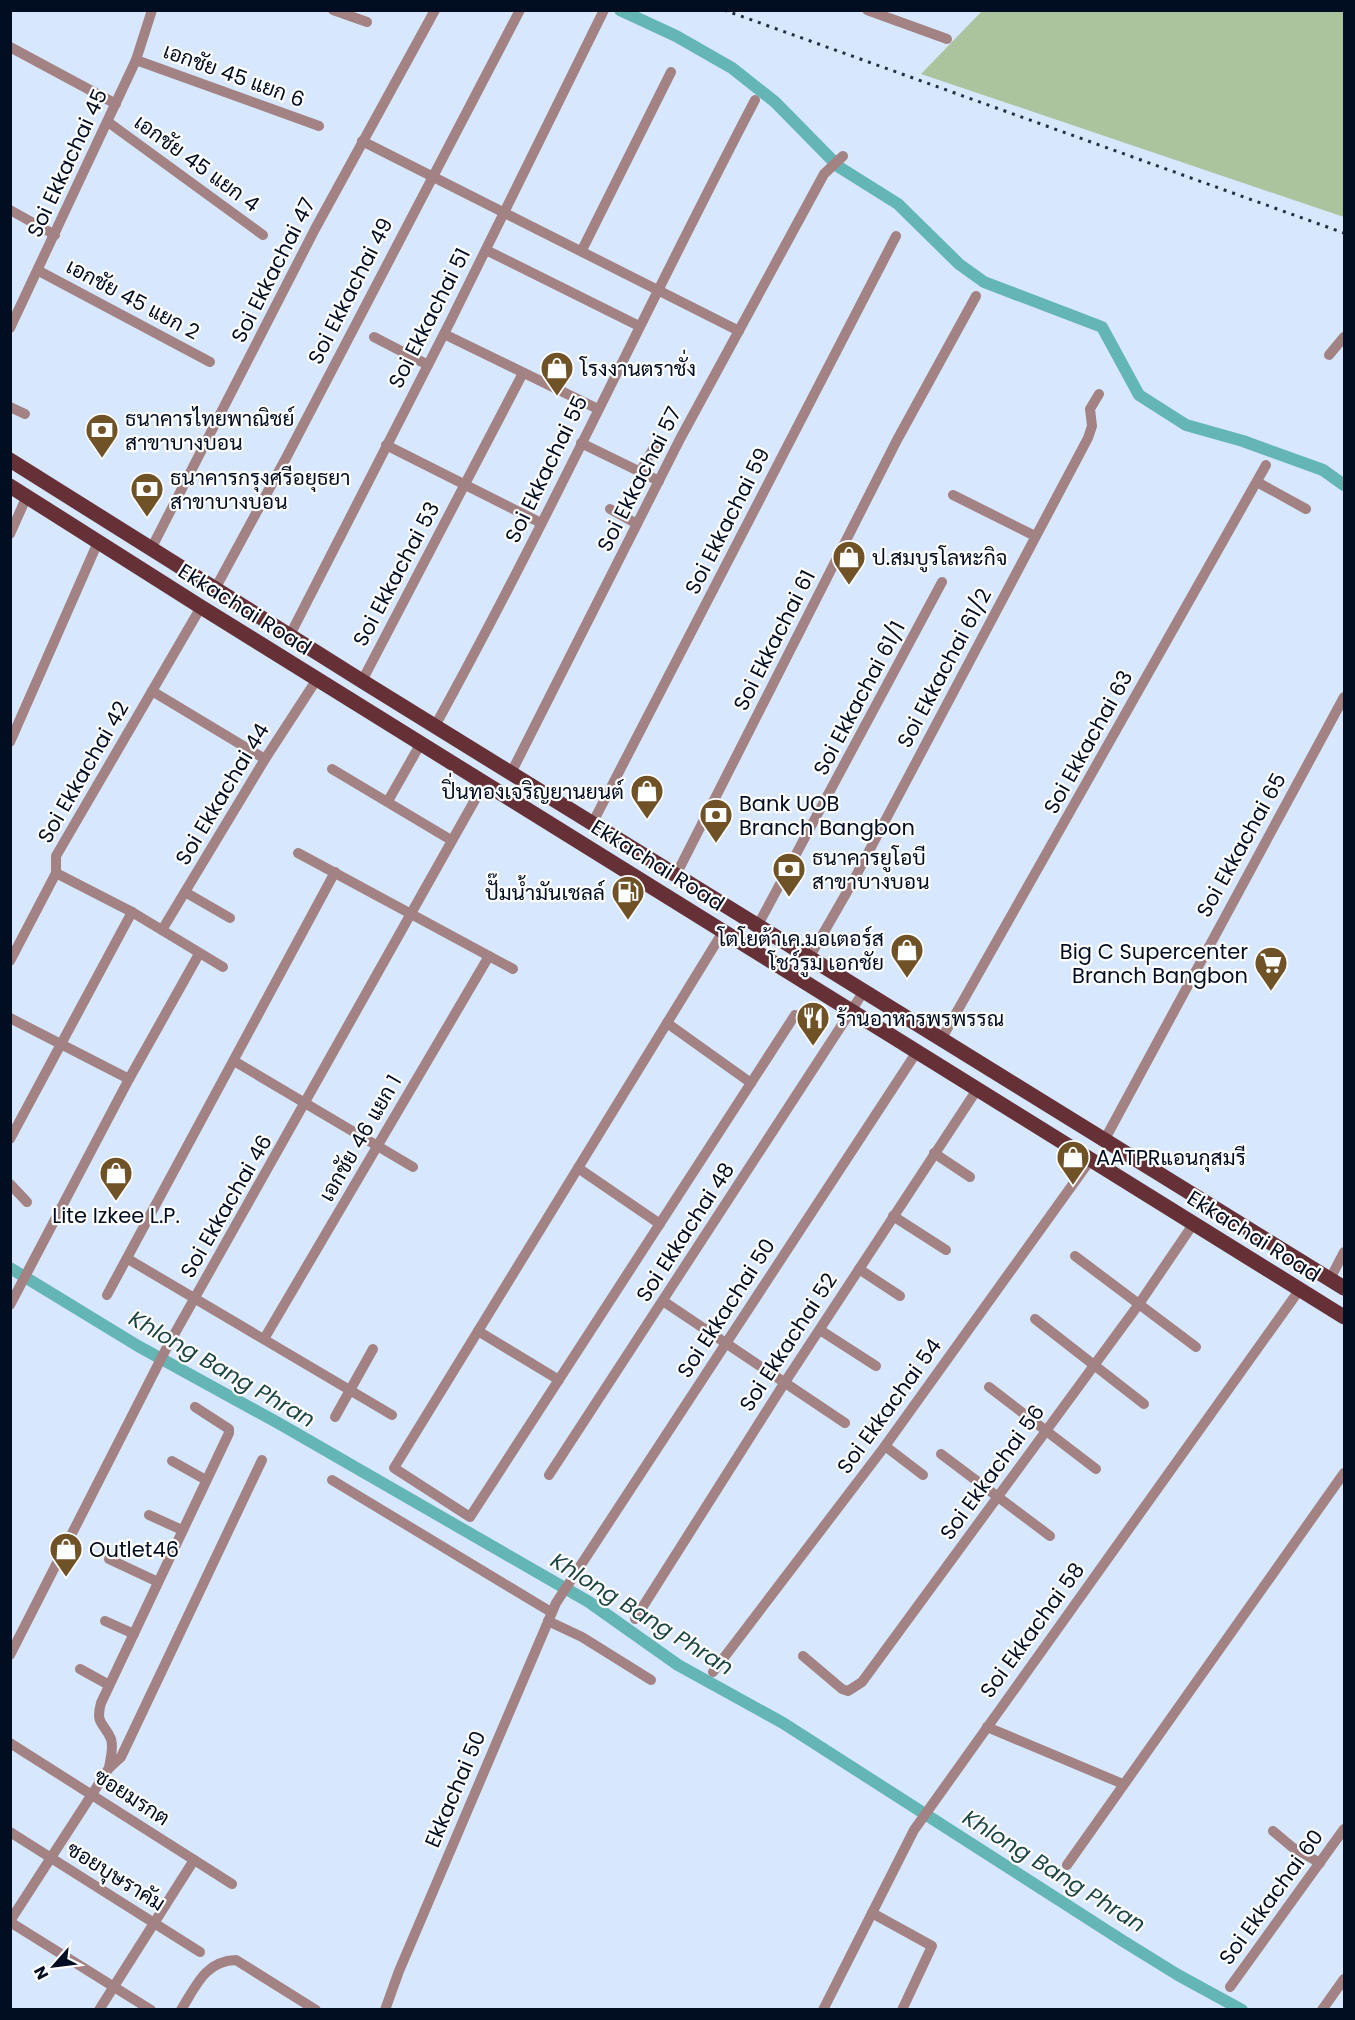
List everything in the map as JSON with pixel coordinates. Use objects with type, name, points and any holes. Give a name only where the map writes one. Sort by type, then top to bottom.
[{"type":"main road","name":"Ekkachai Road","points":[[10,460],[592,824],[1344,1288]]},
{"type":"main road","name":"Ekkachai Road","points":[[10,486],[1344,1317]]},
{"type":"main road","points":[[317,679],[328,660]]},
{"type":"street","points":[[333,10],[367,22]]},
{"type":"street","name":"Soi Ekkachai 47","points":[[151,549],[362,141],[435,10]]},
{"type":"street","name":"Soi Ekkachai 49","points":[[214,589],[286,458],[520,10]]},
{"type":"street","points":[[867,10],[947,39]]},
{"type":"street","name":"Soi Ekkachai 45","points":[[10,328],[56,235],[136,60],[149,12]]},
{"type":"street","name":"Soi Ekkachai 51","points":[[290,635],[444,334],[603,14]]},
{"type":"street","points":[[10,47],[116,104]]},
{"type":"street","name":"เอกชัย 45 แยก 6","points":[[136,60],[319,126]]},
{"type":"street","points":[[582,250],[671,72]]},
{"type":"street","name":"Soi Ekkachai 55","points":[[435,726],[483,640],[657,289],[755,99]]},
{"type":"street","name":"เอกชัย 45 แยก 4","points":[[108,122],[263,235]]},
{"type":"street","points":[[362,141],[739,331]]},
{"type":"street","name":"Soi Ekkachai 57","points":[[511,773],[659,481],[739,331],[824,174],[843,156]]},
{"type":"street","points":[[10,210],[56,235]]},
{"type":"street","name":"Soi Ekkachai 59","points":[[592,824],[896,236]]},
{"type":"street","points":[[486,250],[639,326]]},
{"type":"street","name":"เอกชัย 45 แยก 2","points":[[39,271],[210,362]]},
{"type":"street","name":"Soi Ekkachai 61","points":[[676,875],[897,440],[976,296]]},
{"type":"street","points":[[444,334],[598,409]]},
{"type":"street","points":[[374,337],[428,365]]},
{"type":"street","points":[[1329,355],[1344,337]]},
{"type":"street","name":"Soi Ekkachai 53","points":[[362,681],[523,373]]},
{"type":"street","name":"Soi Ekkachai 61/2","points":[[809,958],[851,885],[1091,432],[1090,409],[1099,394]]},
{"type":"street","points":[[10,408],[25,414]]},
{"type":"street","points":[[581,443],[659,481]]},
{"type":"street","points":[[640,472],[656,444]]},
{"type":"street","points":[[386,445],[541,522]]},
{"type":"street","name":"Soi Ekkachai 63","points":[[942,1038],[1266,465]]},
{"type":"street","points":[[1257,482],[1306,509]]},
{"type":"street","points":[[953,495],[1035,536]]},
{"type":"street","points":[[10,534],[27,496]]},
{"type":"street","points":[[610,509],[637,524]]},
{"type":"street","points":[[10,742],[98,542]]},
{"type":"street","name":"Soi Ekkachai 61/1","points":[[758,925],[942,582]]},
{"type":"street","name":"Soi Ekkachai 42","points":[[10,961],[56,873],[56,856],[201,607]]},
{"type":"street","name":"Soi Ekkachai 44","points":[[162,930],[265,759],[317,679]]},
{"type":"street","points":[[152,691],[265,759]]},
{"type":"street","name":"Soi Ekkachai 65","points":[[1105,1139],[1344,697]]},
{"type":"street","points":[[388,801],[421,743]]},
{"type":"street","points":[[332,769],[451,840]]},
{"type":"street","name":"Soi Ekkachai 46","points":[[11,1653],[166,1349],[485,782]]},
{"type":"street","points":[[298,853],[513,969]]},
{"type":"street","points":[[107,1295],[335,872]]},
{"type":"street","points":[[56,873],[132,912],[223,967]]},
{"type":"street","points":[[185,892],[230,918]]},
{"type":"street","points":[[10,1139],[132,912]]},
{"type":"street","points":[[724,930],[394,1468],[470,1517],[795,1015]]},
{"type":"street","points":[[10,1305],[129,1079],[199,954]]},
{"type":"street","name":"เอกชัย 46 แยก 1","points":[[264,1339],[489,956]]},
{"type":"street","name":"Soi Ekkachai 48","points":[[549,1475],[864,991]]},
{"type":"street","points":[[10,1018],[129,1079]]},
{"type":"street","points":[[667,1023],[751,1083]]},
{"type":"street","name":"Soi Ekkachai 50","points":[[567,1586],[918,1050]]},
{"type":"street","points":[[234,1061],[307,1102],[413,1167]]},
{"type":"street","name":"Soi Ekkachai 52","points":[[634,1619],[785,1382],[978,1088]]},
{"type":"street","points":[[934,1153],[970,1176]]},
{"type":"street","name":"Soi Ekkachai 54","points":[[713,1672],[885,1446],[1091,1159]]},
{"type":"street","points":[[578,1168],[660,1224]]},
{"type":"street","points":[[10,1184],[27,1202]]},
{"type":"street","points":[[893,1216],[946,1250]]},
{"type":"street","name":"Soi Ekkachai 56","points":[[803,1656],[842,1689],[848,1691],[855,1689],[1046,1432],[1092,1365],[1139,1304],[1194,1223]]},
{"type":"street","points":[[1330,1279],[1344,1252]]},
{"type":"street","points":[[1075,1256],[1196,1347]]},
{"type":"street","points":[[128,1258],[392,1415]]},
{"type":"street","points":[[859,1269],[900,1296]]},
{"type":"street","name":"Soi Ekkachai 58","points":[[823,2010],[914,1830],[1300,1289]]},
{"type":"street","points":[[663,1301],[844,1424]]},
{"type":"street","points":[[1035,1320],[1144,1404]]},
{"type":"street","points":[[820,1330],[876,1366]]},
{"type":"street","points":[[478,1331],[559,1380]]},
{"type":"street","points":[[335,1417],[373,1349]]},
{"type":"street","points":[[988,1387],[1096,1469]]},
{"type":"street","points":[[109,1768],[111,1739],[100,1723],[98,1714],[229,1429],[195,1407]]},
{"type":"street","points":[[885,1446],[923,1475]]},
{"type":"street","points":[[941,1454],[1050,1536]]},
{"type":"street","points":[[151,2010],[10,1922],[91,1794],[109,1768],[122,1757],[262,1460]]},
{"type":"street","points":[[172,1461],[206,1480]]},
{"type":"street","points":[[1067,1865],[1344,1473]]},
{"type":"street","points":[[332,1480],[552,1612],[582,1636],[651,1680]]},
{"type":"street","points":[[149,1515],[182,1530]]},
{"type":"street","points":[[109,1559],[158,1582]]},
{"type":"street","name":"Ekkachai 50","points":[[386,2010],[399,1971],[552,1612],[567,1586]]},
{"type":"street","points":[[105,1621],[134,1634]]},
{"type":"street","points":[[80,1669],[110,1685]]},
{"type":"street","points":[[987,1727],[1123,1784]]},
{"type":"street","name":"ซอยมรกต","points":[[10,1743],[232,1884]]},
{"type":"street","name":"Soi Ekkachai 60","points":[[1230,1987],[1344,1829]]},
{"type":"street","points":[[1273,1831],[1292,1847],[1320,1863]]},
{"type":"street","name":"ซอยบุษราคัม","points":[[10,1832],[201,1952]]},
{"type":"street","points":[[99,2010],[194,1860]]},
{"type":"street","points":[[872,1913],[932,1946],[902,2010]]},
{"type":"street","points":[[181,2010],[205,1972],[222,1960],[236,1960],[316,2010]]},
{"type":"street","points":[[1322,2010],[1344,1979]]},
{"type":"green space","points":[[982,11],[1344,11],[1344,217],[921,74]]},
{"type":"waterway","points":[[620,10],[676,36],[732,68],[775,102],[839,167],[898,204],[959,264],[984,282],[1102,327],[1139,395],[1186,425],[1243,441],[1323,470],[1344,485]]},
{"type":"waterway","name":"Khlong Bang Phran","points":[[10,1268],[138,1346],[280,1424],[589,1602],[678,1665],[783,1723],[1123,1941],[1178,1975],[1242,2010]]},
{"type":"railway","points":[[724,10],[1344,233]]},
{"type":"place","name":"โรงงานตราชั่ง","points":[[557,397]]},
{"type":"place","name":"ธนาคารไทยพาณิชย์ สาขาบางบอน","points":[[102,459]]},
{"type":"place","name":"ธนาคารกรุงศรีอยุธยา สาขาบางบอน","points":[[147,518]]},
{"type":"place","name":"ป.สมบูรโลหะกิจ","points":[[849,586]]},
{"type":"place","name":"ปิ่นทองเจริญยานยนต์","points":[[647,820]]},
{"type":"place","name":"Bank UOB Branch Bangbon","points":[[716,844]]},
{"type":"place","name":"ธนาคารยูโอบี สาขาบางบอน","points":[[789,898]]},
{"type":"place","name":"ปั๊มน้ำมันเชลล์","points":[[628,921]]},
{"type":"place","name":"โตโยต้าเค.มอเตอร์ส โชว์รูม เอกชัย","points":[[907,979]]},
{"type":"place","name":"Big C Supercenter Branch Bangbon","points":[[1271,992]]},
{"type":"place","name":"ร้านอาหารพรพรรณ","points":[[813,1047]]},
{"type":"place","name":"AATPRแอนกุสมรี","points":[[1073,1186]]},
{"type":"place","name":"Lite Izkee L.P.","points":[[116,1202]]},
{"type":"place","name":"Outlet46","points":[[66,1578]]}]
